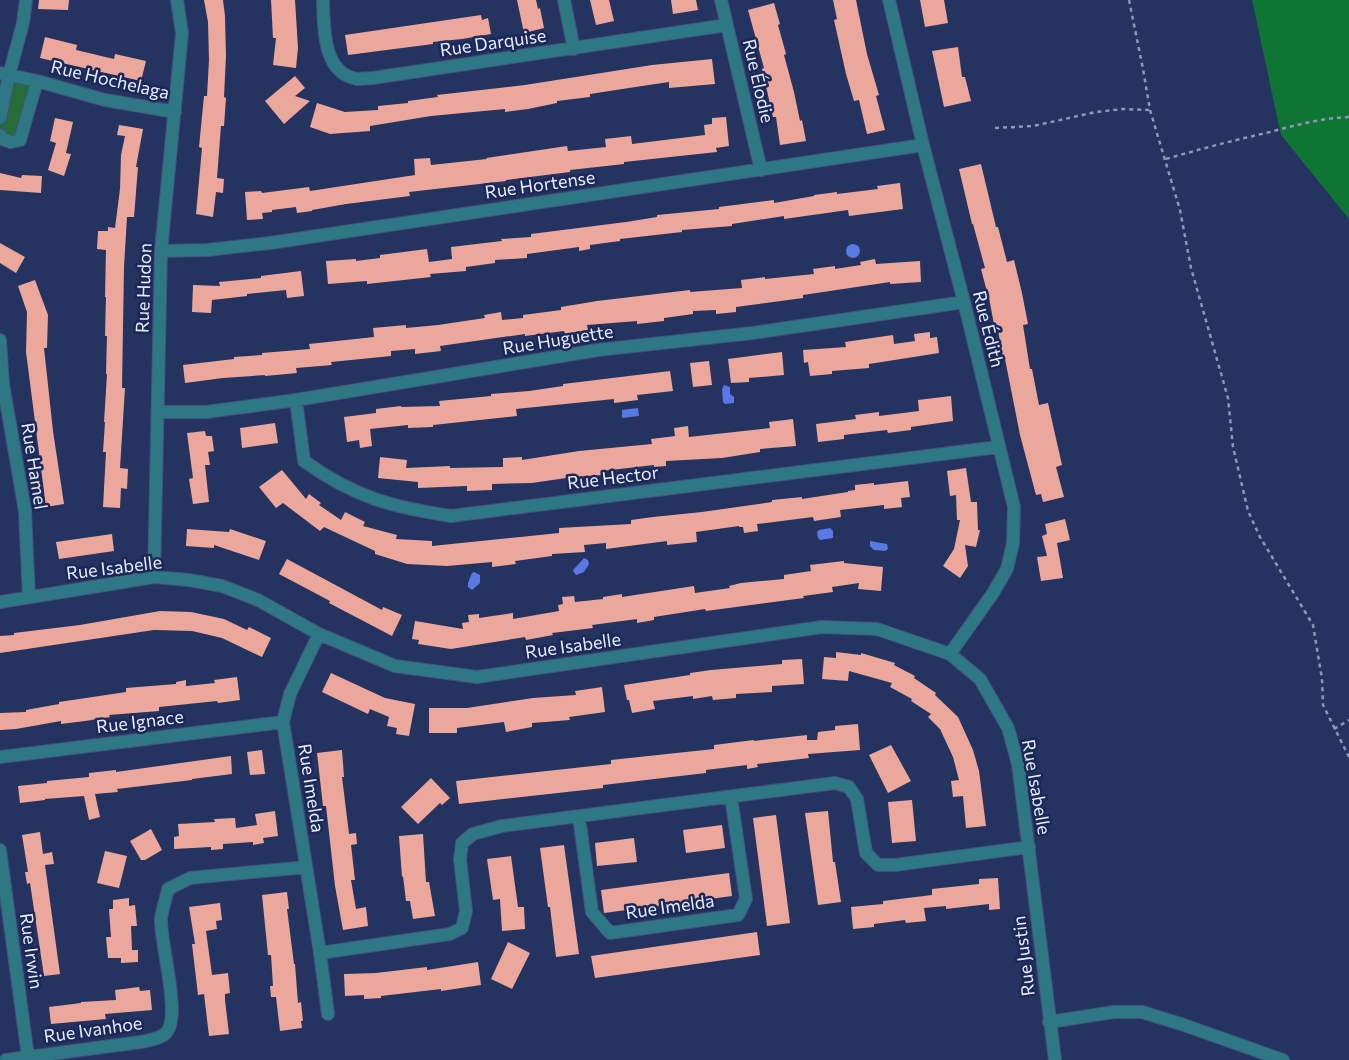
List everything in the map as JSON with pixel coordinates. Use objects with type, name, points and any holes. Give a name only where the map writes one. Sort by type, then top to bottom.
[{"type":"street","points":[[0,118],[4,74],[24,23],[26,0]]},
{"type":"street","name":"Rue Hudon","points":[[154,578],[161,251],[182,34],[177,0]]},
{"type":"street","name":"Rue Darquise","points":[[323,0],[325,37],[333,64],[342,73],[357,79],[574,49],[726,25]]},
{"type":"street","points":[[564,0],[574,49]]},
{"type":"street","name":"Rue Élodie","points":[[721,0],[761,170]]},
{"type":"street","name":"Rue Édith","points":[[888,0],[1014,507],[1013,543],[1006,569],[993,593],[950,654]]},
{"type":"street","name":"Rue Hochelaga","points":[[4,74],[105,100],[175,112]]},
{"type":"street","name":"Rue Hochelaga","points":[[0,135],[2,139],[12,142],[20,140],[37,81]]},
{"type":"street","name":"Rue Hortense","points":[[161,251],[208,250],[270,243],[923,145]]},
{"type":"street","name":"Rue Huguette","points":[[158,412],[206,412],[296,400],[598,350],[754,333],[964,302]]},
{"type":"street","name":"Rue Hamel","points":[[0,340],[3,384],[25,511],[29,597]]},
{"type":"street","name":"Rue Hector","points":[[296,400],[304,461],[324,476],[346,488],[380,502],[416,511],[451,516],[998,447]]},
{"type":"street","name":"Rue Isabelle","points":[[0,602],[154,578],[189,580],[222,586],[258,600],[319,634],[395,666],[477,677],[822,627],[877,629],[950,654],[980,679],[1008,728],[1018,764],[1029,847]]},
{"type":"street","name":"Rue Imelda","points":[[319,634],[290,694],[284,722],[328,1014]]},
{"type":"street","name":"Rue Ignace","points":[[0,757],[284,722]]},
{"type":"street","points":[[320,953],[450,934],[462,928],[466,911],[460,859],[462,843],[473,834],[502,826],[835,783],[849,787],[857,799],[866,852],[878,865],[895,865],[1029,847]]},
{"type":"street","name":"Rue Imelda","points":[[579,817],[592,912],[610,933],[738,915],[746,899],[732,797]]},
{"type":"street","name":"Rue Justin","points":[[1029,847],[1055,1060]]},
{"type":"street","name":"Rue Irwin","points":[[0,850],[4,907],[28,1057]]},
{"type":"street","name":"Rue Ivanhoe","points":[[6,1060],[142,1042],[155,1039],[166,1032],[172,1021],[172,1006],[161,920],[168,889],[190,878],[306,867]]},
{"type":"street","points":[[1049,1022],[1124,1011],[1142,1012],[1283,1060]]},
{"type":"path","points":[[1129,0],[1150,110],[1180,210],[1191,268],[1228,398],[1234,447],[1248,511],[1260,537],[1313,624],[1322,679],[1323,705],[1349,757]]},
{"type":"path","points":[[995,128],[1033,126],[1096,112],[1123,109],[1150,110]]},
{"type":"path","points":[[1166,159],[1215,144],[1333,118],[1349,117]]},
{"type":"path","points":[[1334,729],[1349,720]]},
{"type":"green space","points":[[1252,0],[1349,0],[1349,219],[1281,135]]},
{"type":"green space","points":[[9,75],[37,81],[20,140],[0,135],[0,118]]},
{"type":"water","points":[[850,244],[856,244],[860,251],[856,258],[850,258],[846,254],[846,248]]},
{"type":"water","points":[[724,385],[730,387],[730,394],[734,397],[734,403],[725,404],[723,402],[722,389]]},
{"type":"water","points":[[638,408],[639,416],[622,418],[622,410]]},
{"type":"water","points":[[830,528],[833,531],[833,538],[820,540],[818,538],[817,532],[819,530]]},
{"type":"water","points":[[870,541],[887,544],[888,549],[885,551],[874,550],[870,546]]},
{"type":"water","points":[[584,558],[588,560],[589,564],[584,572],[576,575],[573,571]]},
{"type":"water","points":[[474,572],[480,575],[480,583],[472,590],[468,587],[468,583]]},
{"type":"building","points":[[39,0],[69,0],[68,10],[38,9]]},
{"type":"building","points":[[204,0],[223,0],[225,16],[224,97],[226,98],[224,126],[221,126],[217,178],[224,179],[223,193],[216,192],[213,217],[196,214],[202,148],[199,147],[204,96],[207,96],[209,60],[208,22]]},
{"type":"building","points":[[271,0],[295,0],[298,48],[296,68],[273,65],[276,38],[273,38]]},
{"type":"building","points":[[517,0],[536,0],[538,9],[540,8],[544,28],[524,33]]},
{"type":"building","points":[[590,0],[609,0],[614,21],[596,25]]},
{"type":"building","points":[[671,0],[696,0],[698,10],[673,14]]},
{"type":"building","points":[[833,0],[856,0],[867,54],[879,95],[876,96],[885,130],[867,134],[859,100],[854,101],[846,74],[834,20],[837,19]]},
{"type":"building","points":[[920,0],[944,0],[948,23],[925,27]]},
{"type":"building","points":[[774,3],[786,54],[784,55],[806,141],[780,145],[776,117],[773,117],[762,69],[764,68],[748,10]]},
{"type":"building","points":[[481,15],[482,20],[488,18],[491,34],[348,55],[345,35]]},
{"type":"building","points":[[45,37],[77,45],[76,50],[114,59],[115,54],[146,61],[141,81],[40,58]]},
{"type":"building","points":[[958,47],[962,77],[965,77],[971,101],[944,107],[932,51]]},
{"type":"building","points":[[712,59],[715,84],[669,88],[669,82],[590,94],[590,97],[557,101],[557,103],[528,109],[505,112],[505,109],[431,116],[370,126],[370,131],[330,134],[310,127],[317,103],[345,112],[378,110],[378,106],[408,103],[408,101],[438,97],[437,95],[525,85],[652,65]]},
{"type":"building","points":[[295,76],[305,88],[295,96],[310,101],[284,124],[265,101]]},
{"type":"building","points":[[726,117],[729,146],[716,148],[717,152],[624,162],[624,164],[570,170],[570,172],[506,181],[409,192],[410,196],[346,204],[297,213],[296,207],[272,210],[272,212],[262,213],[263,219],[247,220],[245,192],[261,191],[262,193],[309,187],[310,191],[415,175],[414,159],[430,158],[431,165],[487,159],[567,146],[568,151],[606,147],[605,139],[631,136],[632,144],[705,135],[704,125],[712,124],[712,118]]},
{"type":"building","points":[[55,118],[73,122],[66,153],[71,154],[64,176],[48,170],[56,143],[50,141]]},
{"type":"building","points":[[119,125],[143,129],[136,167],[138,167],[134,217],[127,217],[124,267],[122,388],[125,388],[120,468],[128,469],[127,489],[121,488],[120,508],[103,507],[106,452],[103,452],[107,374],[107,336],[105,336],[106,250],[97,249],[98,231],[108,231],[108,227],[115,228],[120,189],[121,155],[125,136],[117,135]]},
{"type":"building","points":[[981,164],[996,227],[998,227],[1007,262],[1014,260],[1028,324],[1023,325],[1030,369],[1032,369],[1039,405],[1048,403],[1062,465],[1056,467],[1064,497],[1043,502],[1041,494],[1036,495],[1020,435],[1005,359],[1003,359],[998,330],[995,330],[988,292],[981,269],[985,268],[959,169]]},
{"type":"building","points":[[0,173],[21,178],[22,175],[42,176],[41,193],[0,190]]},
{"type":"building","points":[[900,183],[903,209],[849,216],[848,210],[784,219],[784,216],[732,224],[732,226],[682,230],[682,232],[620,239],[620,241],[590,245],[590,249],[579,251],[579,247],[527,254],[527,258],[495,260],[495,263],[466,267],[466,271],[430,274],[431,277],[367,284],[367,281],[328,284],[326,261],[356,259],[356,261],[380,258],[380,255],[427,249],[429,262],[452,259],[451,247],[502,241],[501,239],[531,237],[531,234],[626,222],[657,217],[657,215],[719,209],[719,207],[774,200],[774,203],[837,192],[837,194],[878,189],[877,186]]},
{"type":"building","points":[[0,243],[25,257],[16,273],[0,263]]},
{"type":"building","points":[[875,259],[876,264],[920,261],[921,282],[890,284],[890,282],[803,295],[803,298],[736,307],[736,312],[716,314],[716,310],[693,311],[693,314],[664,318],[664,321],[637,324],[637,321],[587,325],[588,330],[565,334],[564,331],[525,336],[525,334],[440,346],[441,351],[415,354],[415,349],[391,351],[391,356],[331,362],[332,365],[296,368],[297,373],[223,378],[185,383],[183,365],[234,359],[234,357],[262,355],[262,353],[310,349],[309,344],[374,337],[373,328],[406,325],[406,328],[438,325],[485,318],[484,315],[501,312],[502,320],[523,318],[523,315],[561,310],[561,307],[597,301],[690,290],[690,292],[742,288],[741,280],[814,274],[813,269],[835,266],[835,269],[861,265],[860,262]]},
{"type":"building","points":[[301,271],[304,296],[287,298],[286,290],[247,294],[247,296],[212,300],[211,313],[192,312],[193,285],[220,286],[219,282],[261,278],[261,276]]},
{"type":"building","points":[[35,280],[48,315],[47,348],[44,348],[53,431],[64,504],[46,507],[26,352],[27,312],[18,286]]},
{"type":"building","points":[[930,332],[930,338],[937,337],[939,353],[869,364],[869,368],[832,371],[832,374],[810,376],[808,362],[804,363],[803,350],[846,347],[845,342],[893,335],[894,344],[915,341],[914,334]]},
{"type":"building","points":[[782,352],[784,375],[749,378],[749,382],[731,383],[728,359]]},
{"type":"building","points":[[709,361],[712,385],[693,387],[690,363]]},
{"type":"building","points":[[670,371],[673,391],[637,395],[638,400],[614,403],[614,399],[516,409],[517,416],[433,425],[433,427],[408,428],[408,425],[370,429],[372,446],[360,448],[359,440],[347,442],[344,417],[376,413],[376,409],[401,406],[440,406],[439,401],[491,396],[491,394],[529,391],[563,386],[563,384]]},
{"type":"building","points":[[951,396],[953,421],[911,427],[911,430],[888,433],[887,430],[844,435],[844,439],[818,442],[816,424],[856,419],[855,415],[879,412],[879,416],[919,411],[918,400]]},
{"type":"building","points":[[793,419],[796,446],[760,449],[760,452],[722,458],[666,461],[666,466],[654,467],[654,465],[602,471],[602,475],[532,483],[492,484],[492,490],[467,491],[467,486],[418,488],[418,482],[378,478],[380,457],[407,460],[406,468],[450,466],[450,468],[503,467],[503,458],[522,457],[522,460],[579,451],[652,444],[651,439],[675,436],[674,428],[688,426],[689,437],[770,428],[769,422]]},
{"type":"building","points":[[275,423],[278,443],[242,448],[240,428]]},
{"type":"building","points":[[205,431],[206,436],[212,436],[214,451],[208,452],[210,465],[205,465],[209,502],[193,504],[189,479],[193,478],[187,433]]},
{"type":"building","points":[[966,468],[971,502],[977,502],[978,530],[980,530],[976,547],[965,545],[968,566],[960,578],[943,566],[954,549],[960,520],[957,520],[956,495],[950,496],[947,471]]},
{"type":"building","points":[[282,470],[306,499],[309,494],[321,503],[319,505],[341,520],[345,512],[365,522],[363,526],[397,535],[396,539],[432,541],[432,546],[559,533],[559,528],[631,524],[631,520],[702,512],[772,502],[772,500],[802,497],[802,499],[848,492],[855,490],[855,485],[874,483],[874,485],[908,481],[910,497],[901,498],[902,507],[884,509],[884,505],[840,510],[841,517],[814,521],[813,517],[757,524],[758,531],[744,533],[743,527],[739,526],[696,532],[697,542],[667,545],[667,541],[606,549],[606,543],[584,545],[585,552],[552,554],[552,556],[515,561],[516,564],[492,567],[492,562],[447,566],[407,564],[375,554],[375,551],[324,527],[320,531],[283,503],[276,508],[259,487]]},
{"type":"building","points":[[1065,519],[1070,540],[1057,543],[1063,578],[1041,581],[1037,557],[1047,556],[1042,536],[1047,534],[1045,524]]},
{"type":"building","points":[[187,529],[229,532],[230,529],[266,541],[259,560],[214,545],[214,548],[186,546]]},
{"type":"building","points":[[112,534],[114,551],[59,559],[56,542]]},
{"type":"building","points":[[287,559],[382,610],[383,607],[402,615],[392,636],[279,574]]},
{"type":"building","points":[[844,561],[844,563],[883,567],[881,591],[858,589],[859,583],[832,587],[833,592],[803,596],[804,598],[706,611],[705,609],[654,617],[654,620],[637,623],[637,619],[592,625],[593,628],[552,633],[553,635],[526,640],[525,637],[451,649],[418,644],[419,640],[412,639],[415,621],[463,629],[462,623],[469,622],[468,615],[479,614],[479,618],[513,613],[513,619],[559,611],[558,605],[563,604],[562,597],[574,596],[575,602],[603,599],[603,597],[622,594],[622,597],[694,586],[695,593],[730,588],[729,586],[741,583],[784,579],[784,575],[811,571],[810,565]]},
{"type":"building","points":[[160,611],[191,612],[224,619],[247,630],[249,627],[271,638],[262,657],[222,638],[192,631],[154,630],[0,653],[0,636]]},
{"type":"building","points":[[836,652],[861,655],[861,653],[895,663],[894,665],[915,676],[914,678],[936,693],[935,695],[958,717],[973,750],[979,771],[986,826],[966,828],[963,796],[953,797],[951,781],[959,780],[953,757],[940,729],[928,717],[931,714],[911,701],[912,699],[890,687],[892,683],[849,671],[848,681],[822,679],[824,657],[836,658]]},
{"type":"building","points":[[802,659],[804,684],[772,686],[772,692],[736,694],[736,698],[713,700],[712,696],[693,699],[693,696],[653,701],[655,709],[632,713],[624,685],[690,675],[690,673],[782,664],[782,660]]},
{"type":"building","points":[[331,673],[385,698],[415,704],[409,736],[396,734],[397,728],[387,726],[389,717],[370,709],[368,714],[322,692]]},
{"type":"building","points":[[237,677],[240,700],[159,707],[159,711],[109,715],[110,717],[85,721],[61,724],[61,721],[0,730],[0,713],[26,712],[26,710],[59,704],[59,702],[126,692],[126,688],[176,684],[176,682],[186,680],[186,686],[215,683],[214,680]]},
{"type":"building","points":[[602,687],[605,712],[569,717],[570,720],[532,723],[532,727],[506,732],[504,722],[457,728],[457,733],[429,733],[429,708],[467,708],[533,698],[576,695],[575,691]]},
{"type":"building","points":[[858,724],[860,750],[808,754],[809,758],[757,764],[758,767],[747,769],[747,765],[706,770],[706,773],[603,785],[603,788],[459,804],[456,781],[611,764],[611,760],[714,749],[714,745],[754,740],[807,735],[807,740],[817,740],[818,732],[835,730],[835,726]]},
{"type":"building","points":[[891,745],[911,781],[888,793],[869,755]]},
{"type":"building","points":[[262,750],[265,774],[250,775],[247,752]]},
{"type":"building","points":[[342,750],[344,777],[342,777],[349,834],[356,833],[357,844],[351,845],[355,880],[351,880],[356,909],[366,907],[368,926],[343,930],[335,886],[326,806],[323,806],[317,753]]},
{"type":"building","points":[[231,756],[232,774],[117,789],[118,792],[95,794],[100,817],[89,820],[84,796],[20,803],[18,786],[89,777],[89,773],[116,770],[116,772]]},
{"type":"building","points":[[431,778],[450,798],[442,805],[440,803],[418,824],[401,807]]},
{"type":"building","points":[[912,800],[916,841],[892,843],[888,802]]},
{"type":"building","points":[[275,811],[278,836],[263,838],[264,843],[253,845],[253,842],[223,844],[223,849],[211,850],[211,847],[174,849],[174,837],[179,836],[178,824],[215,822],[214,819],[235,818],[236,828],[257,825],[255,814]]},
{"type":"building","points":[[828,811],[833,862],[835,862],[841,902],[818,905],[805,813]]},
{"type":"building","points":[[776,815],[790,923],[767,926],[753,818]]},
{"type":"building","points":[[722,825],[725,848],[686,853],[683,830]]},
{"type":"building","points":[[151,829],[162,850],[145,860],[141,860],[130,841]]},
{"type":"building","points":[[40,832],[43,854],[52,852],[54,864],[45,865],[60,974],[44,976],[30,883],[27,884],[25,872],[28,872],[22,835]]},
{"type":"building","points":[[423,834],[426,882],[429,882],[435,916],[413,919],[410,901],[406,901],[399,836]]},
{"type":"building","points":[[634,838],[637,862],[597,866],[595,843]]},
{"type":"building","points":[[564,845],[579,954],[556,957],[540,848]]},
{"type":"building","points":[[105,851],[127,856],[119,888],[97,883]]},
{"type":"building","points":[[511,856],[518,907],[524,907],[525,929],[502,931],[500,899],[493,900],[487,859]]},
{"type":"building","points":[[729,873],[732,896],[604,913],[601,890]]},
{"type":"building","points":[[998,878],[1000,909],[989,910],[989,904],[946,909],[946,906],[924,908],[926,921],[906,923],[905,920],[874,924],[874,927],[853,929],[851,907],[883,904],[883,901],[932,895],[932,889],[979,884],[979,879]]},
{"type":"building","points":[[287,892],[289,909],[287,909],[295,964],[298,1003],[301,1002],[303,1021],[301,1021],[302,1028],[280,1031],[276,997],[271,997],[270,986],[273,986],[271,955],[268,955],[262,895]]},
{"type":"building","points":[[129,898],[129,906],[135,905],[137,926],[131,926],[132,950],[138,950],[138,962],[121,963],[121,958],[108,958],[106,937],[111,937],[109,909],[113,909],[113,900]]},
{"type":"building","points":[[220,903],[222,920],[216,921],[217,929],[206,931],[212,975],[228,973],[230,993],[225,994],[225,1000],[229,1034],[209,1036],[204,994],[198,995],[192,944],[195,944],[189,907]]},
{"type":"building","points":[[757,932],[760,955],[595,978],[591,956]]},
{"type":"building","points":[[508,942],[530,953],[512,989],[491,979]]},
{"type":"building","points":[[478,962],[481,985],[441,991],[441,989],[381,996],[381,998],[364,999],[364,995],[345,996],[344,974],[376,973],[427,967],[427,970]]},
{"type":"building","points":[[139,987],[140,991],[150,990],[152,1010],[105,1014],[106,1019],[51,1024],[49,1007],[81,1002],[116,1000],[115,990]]}]
